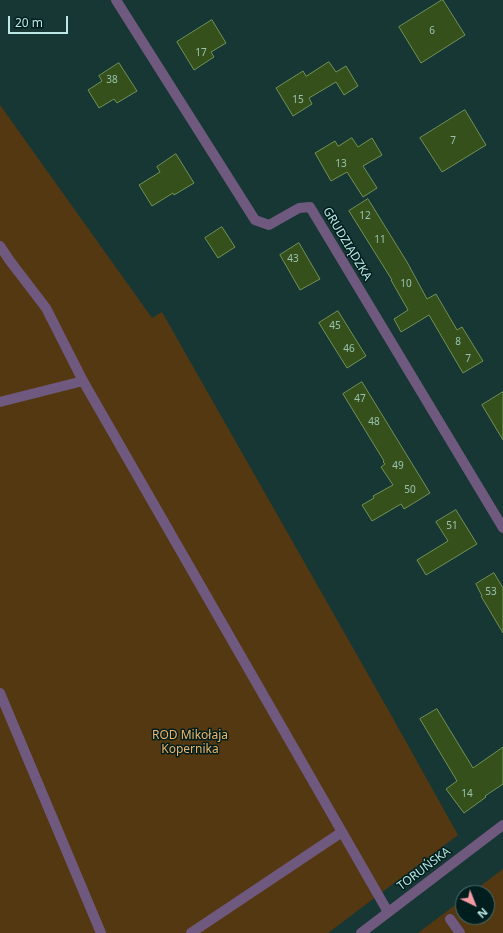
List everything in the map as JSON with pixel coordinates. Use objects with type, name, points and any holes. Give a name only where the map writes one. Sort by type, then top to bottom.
[{"type":"street","name":"GRUDZIĄDZKA","points":[[116,0],[255,220],[269,225],[299,208],[310,207],[503,528]]},
{"type":"street","points":[[0,246],[46,308],[83,381],[388,912]]},
{"type":"street","points":[[0,402],[83,381]]},
{"type":"street","points":[[0,692],[101,933]]},
{"type":"street","name":"TORUŃSKA","points":[[360,933],[503,825]]},
{"type":"street","points":[[191,933],[342,832]]},
{"type":"street","points":[[450,919],[460,933]]},
{"type":"green space","name":"ROD Mikołaja Kopernika","points":[[0,105],[152,318],[162,312],[458,835],[328,933],[0,933]]},
{"type":"green space","points":[[503,869],[503,933],[418,933],[455,905],[455,925],[495,925],[495,885],[482,885]]},
{"type":"building","points":[[442,0],[465,35],[421,63],[399,27]]},
{"type":"building","points":[[212,20],[226,43],[211,52],[214,57],[194,70],[177,42]]},
{"type":"building","points":[[329,62],[336,72],[346,66],[358,86],[344,95],[336,82],[309,98],[312,104],[293,116],[276,88],[303,71],[306,76]]},
{"type":"building","points":[[119,63],[137,91],[117,103],[114,99],[99,108],[88,90],[102,81],[99,76]]},
{"type":"building","points":[[465,110],[486,145],[442,172],[420,138]]},
{"type":"building","points":[[352,138],[358,147],[372,138],[382,155],[363,166],[377,188],[363,197],[347,172],[331,181],[315,153],[335,141],[338,146]]},
{"type":"building","points":[[176,154],[194,183],[174,195],[173,193],[152,206],[139,185],[160,172],[157,167]]},
{"type":"building","points":[[368,199],[407,262],[427,299],[436,294],[457,330],[462,327],[483,361],[463,373],[429,315],[401,332],[394,319],[408,310],[392,280],[349,211]]},
{"type":"building","points":[[222,227],[235,247],[218,258],[205,238]]},
{"type":"building","points":[[299,243],[320,279],[300,290],[280,255]]},
{"type":"building","points":[[338,311],[366,356],[347,368],[319,323]]},
{"type":"building","points":[[362,382],[430,493],[404,509],[401,504],[372,521],[362,505],[374,498],[373,496],[393,485],[381,467],[385,464],[383,462],[384,461],[343,394]]},
{"type":"building","points":[[503,392],[503,440],[482,405]]},
{"type":"building","points":[[456,510],[477,544],[426,575],[417,560],[448,541],[436,522]]},
{"type":"building","points":[[494,573],[503,588],[503,633],[481,596],[476,584]]},
{"type":"building","points":[[437,709],[473,768],[503,747],[503,784],[464,813],[446,789],[457,781],[420,719]]}]
